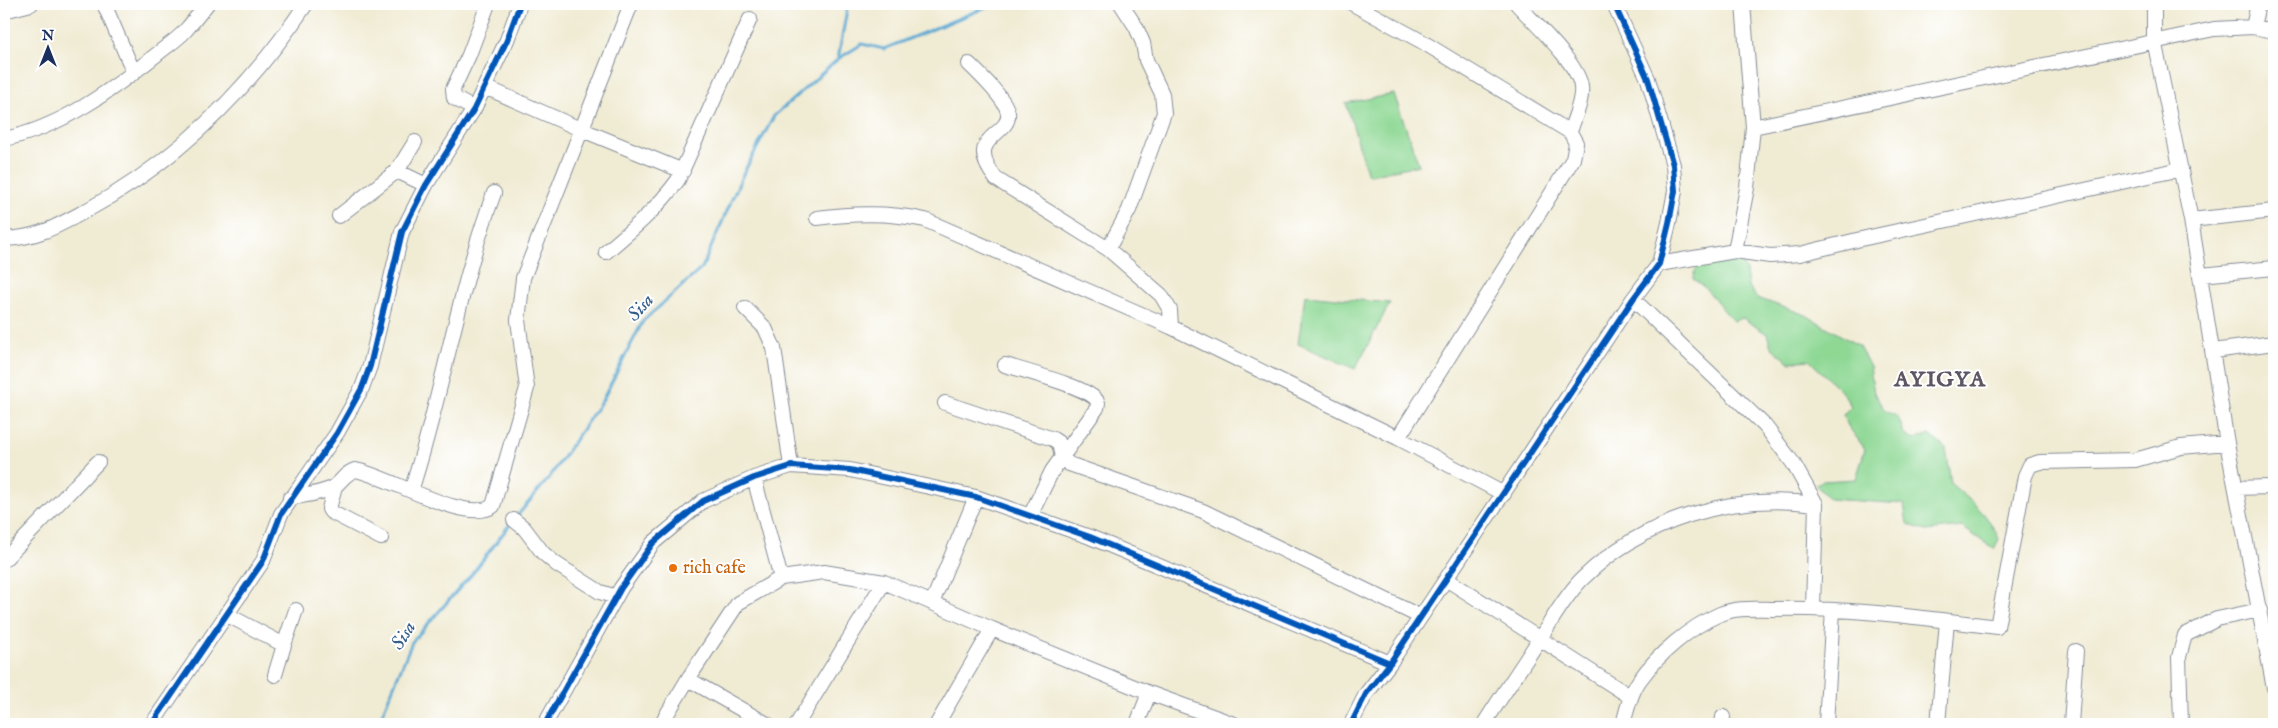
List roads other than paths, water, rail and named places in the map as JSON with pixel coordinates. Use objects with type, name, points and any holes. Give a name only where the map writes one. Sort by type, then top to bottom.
[{"type":"street","points":[[4,11],[31,4]]},
{"type":"street","points":[[104,4],[134,73]]},
{"type":"street","points":[[4,139],[26,135],[64,117],[134,73],[184,32],[207,4]]},
{"type":"street","points":[[4,239],[33,236],[46,232],[104,201],[171,154],[234,97],[280,43],[306,4]]},
{"type":"street","points":[[474,109],[454,98],[453,89],[472,47],[488,4]]},
{"type":"street","points":[[152,724],[263,561],[281,514],[290,498],[337,433],[362,388],[370,366],[402,232],[426,186],[474,109],[508,40],[520,4]]},
{"type":"street","points":[[290,498],[326,490],[335,486],[348,472],[355,470],[363,471],[444,503],[478,511],[494,506],[527,388],[518,320],[523,278],[580,129],[631,4]]},
{"type":"street","points":[[1108,248],[1129,210],[1164,113],[1162,94],[1146,60],[1144,43],[1121,4]]},
{"type":"street","points":[[1353,4],[1422,42],[1570,132],[1576,143],[1573,160],[1398,438]]},
{"type":"street","points":[[1517,4],[1566,57],[1576,73],[1581,86],[1581,99],[1570,132]]},
{"type":"street","points":[[1351,724],[1366,694],[1390,663],[1633,298],[1659,264],[1670,223],[1675,191],[1673,165],[1648,79],[1614,4]]},
{"type":"street","points":[[1736,251],[1747,188],[1753,127],[1743,4]]},
{"type":"street","points":[[2154,4],[2154,40],[2191,220],[2227,443],[2274,684]]},
{"type":"street","points":[[2254,27],[2258,4]]},
{"type":"street","points":[[606,252],[664,199],[683,171],[750,19]]},
{"type":"street","points":[[1753,127],[2214,28],[2254,27],[2274,31]]},
{"type":"street","points":[[970,64],[1005,105],[1008,114],[1007,121],[987,142],[984,153],[986,166],[996,179],[1108,248],[1161,295],[1170,310],[1171,327]]},
{"type":"street","points":[[485,87],[580,129],[683,171]]},
{"type":"street","points":[[339,216],[397,172],[415,142]]},
{"type":"street","points":[[1659,264],[1736,251],[1770,256],[1800,254],[2181,169]]},
{"type":"street","points":[[397,172],[426,186]]},
{"type":"street","points":[[412,491],[437,407],[446,362],[478,238],[494,193]]},
{"type":"street","points":[[2191,220],[2274,211]]},
{"type":"street","points":[[817,218],[846,214],[881,214],[902,215],[925,220],[1171,327],[1398,438],[1504,494]]},
{"type":"street","points":[[2201,276],[2274,268]]},
{"type":"street","points":[[1633,298],[1765,426],[1793,463],[1816,504],[1812,608]]},
{"type":"street","points":[[745,308],[765,328],[774,348],[791,466]]},
{"type":"street","points":[[2212,351],[2274,343]]},
{"type":"street","points":[[1005,365],[1094,395],[1097,399],[1097,408],[1052,471],[1030,516]]},
{"type":"street","points":[[945,402],[1053,439],[1059,444],[1062,457],[1069,464],[1203,510],[1421,617]]},
{"type":"street","points":[[1623,724],[1630,697],[1639,682],[1668,649],[1701,624],[1721,614],[1741,609],[1812,608],[1997,627],[2025,476],[2030,465],[2040,462],[2135,460],[2181,447],[2227,443]]},
{"type":"street","points":[[4,560],[98,462]]},
{"type":"street","points":[[545,724],[616,597],[654,543],[703,501],[754,478],[791,466],[850,470],[976,497],[1090,538],[1390,663]]},
{"type":"street","points":[[754,478],[781,578]]},
{"type":"street","points":[[335,486],[329,508],[331,512],[381,538]]},
{"type":"street","points":[[2236,488],[2270,487],[2274,490]]},
{"type":"street","points":[[932,603],[976,497]]},
{"type":"street","points":[[1484,724],[1581,580],[1611,556],[1653,528],[1703,511],[1756,502],[1789,500],[1816,504]]},
{"type":"street","points":[[514,520],[524,528],[543,553],[556,564],[603,593],[616,597]]},
{"type":"street","points":[[661,724],[688,679],[738,604],[781,578],[824,572],[884,582],[992,629],[1234,724]]},
{"type":"street","points":[[1446,579],[1630,697]]},
{"type":"street","points":[[797,724],[884,582]]},
{"type":"street","points":[[275,675],[296,610]]},
{"type":"street","points":[[1826,724],[1833,610]]},
{"type":"street","points":[[2181,724],[2179,657],[2185,635],[2217,619],[2260,610]]},
{"type":"street","points":[[226,614],[284,645]]},
{"type":"street","points":[[1938,724],[1947,621]]},
{"type":"street","points":[[937,724],[992,629]]},
{"type":"street","points":[[2071,724],[2076,650]]},
{"type":"street","points":[[688,679],[767,724]]},
{"type":"street","points":[[1137,724],[1149,692]]},
{"type":"waterway","points":[[838,59],[848,4]]},
{"type":"waterway","name":"Sisa","points":[[517,516],[549,478],[603,399],[643,321],[702,268],[743,174],[774,116],[838,59],[862,44],[884,49],[994,4]]},
{"type":"waterway","name":"Sisa","points":[[378,724],[412,642],[472,574],[511,523]]},
{"type":"place","name":"rich cafe","points":[[673,568]]},
{"type":"district","name":"AYIGYA","points":[[1940,380]]}]
